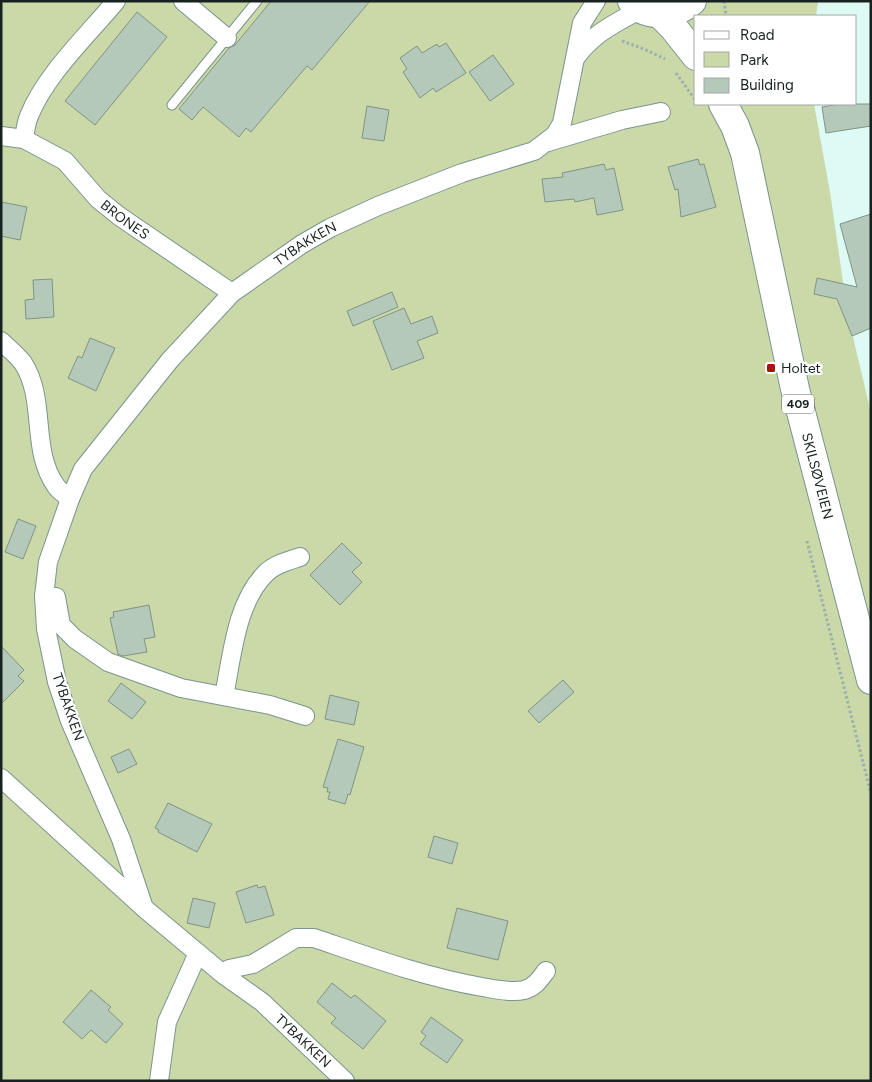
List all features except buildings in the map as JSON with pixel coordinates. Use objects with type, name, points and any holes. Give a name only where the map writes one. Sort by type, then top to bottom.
[{"type":"main road","points":[[644,8],[684,8],[692,1]]},
{"type":"main road","points":[[706,1],[709,15]]},
{"type":"main road","points":[[644,8],[673,26],[685,62]]},
{"type":"main road","name":"SKILSØVEIEN","points":[[729,111],[745,153],[794,389],[871,680]]},
{"type":"street","points":[[24,139],[28,118],[36,100],[48,81],[116,1]]},
{"type":"street","points":[[182,1],[227,38]]},
{"type":"street","name":"TYBAKKEN","points":[[144,908],[121,839],[70,721],[57,682],[46,629],[44,596],[48,562],[70,499],[83,469],[170,360],[232,294],[302,244],[330,228],[378,206],[454,176],[534,151],[548,142],[562,123],[582,23],[596,1]]},
{"type":"street","name":"TYBAKKEN","points":[[573,62],[588,42],[606,28],[644,8]]},
{"type":"street","points":[[548,142],[622,120],[661,112]]},
{"type":"street","name":"BRONES","points":[[1,136],[24,139],[66,162],[98,199],[119,216],[232,294]]},
{"type":"street","points":[[1,341],[23,363],[33,387],[39,416],[44,462],[56,487],[70,499]]},
{"type":"street","points":[[224,696],[237,628],[251,591],[265,573],[274,567],[300,557]]},
{"type":"street","points":[[44,596],[56,597],[61,625],[75,639],[108,662],[181,688],[270,705],[305,716]]},
{"type":"street","name":"TYBAKKEN","points":[[1,778],[144,908],[224,975],[262,1002],[345,1081]]},
{"type":"street","points":[[224,975],[229,969],[253,964],[296,938],[314,938],[416,972],[446,980],[502,990],[523,991],[535,986],[546,971]]},
{"type":"street","points":[[159,1081],[166,1022],[198,953]]},
{"type":"lane","points":[[172,105],[257,1]]},
{"type":"path","points":[[724,1],[726,15]]},
{"type":"path","points":[[614,39],[644,49],[668,61]]},
{"type":"path","points":[[685,62],[694,95]]},
{"type":"path","points":[[806,534],[871,794]]},
{"type":"green space","points":[[1,1],[818,1],[816,15],[694,15],[694,105],[814,105],[830,192],[848,316],[871,413],[871,1081],[1,1081]]},
{"type":"place","name":"Holtet","points":[[771,368]]}]
